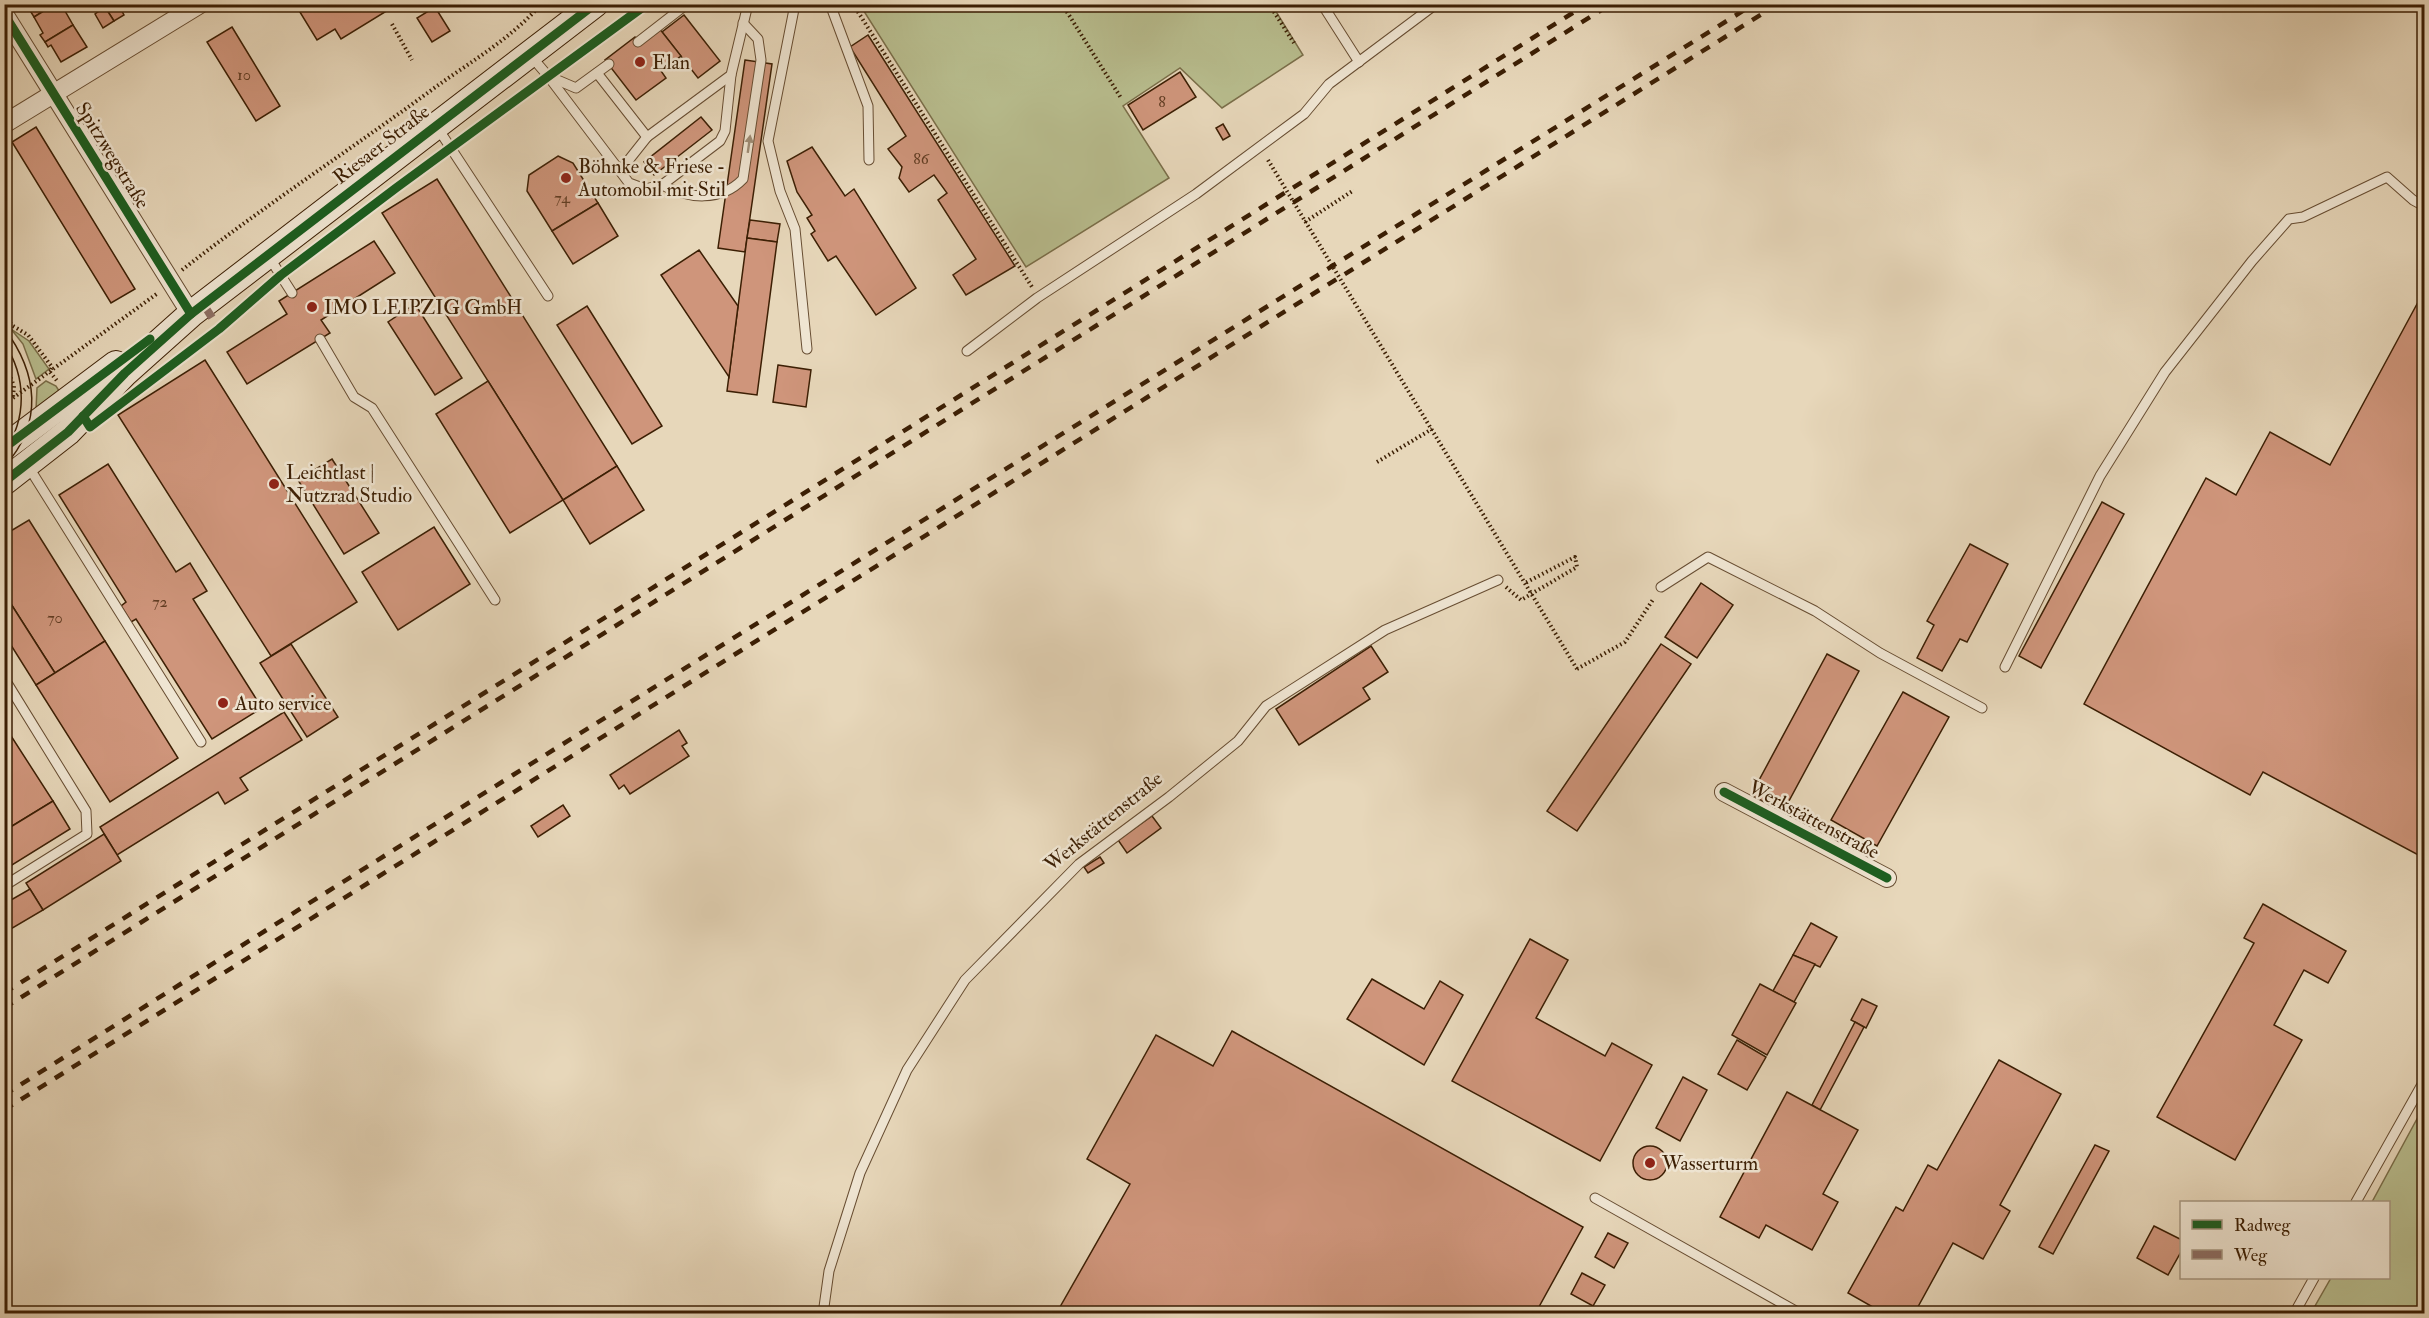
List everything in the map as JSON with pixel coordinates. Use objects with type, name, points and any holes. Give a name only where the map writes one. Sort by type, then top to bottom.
[{"type":"main road","name":"Riesaer Straße","points":[[4,482],[68,432],[125,373],[191,314],[595,4]]},
{"type":"main road","name":"Riesaer Straße","points":[[4,448],[149,339],[191,314]]},
{"type":"street","points":[[4,124],[200,4]]},
{"type":"street","name":"Spitzwegstraße","points":[[4,14],[191,314]]},
{"type":"street","name":"Werkstättenstraße","points":[[1724,792],[1887,878]]},
{"type":"lane","points":[[638,42],[687,4]]},
{"type":"lane","points":[[529,54],[629,183],[645,189],[662,185],[720,141],[724,131],[731,75],[748,4]]},
{"type":"lane","points":[[795,4],[768,141],[780,191],[795,229],[807,349]]},
{"type":"lane","points":[[830,4],[868,106],[869,160]]},
{"type":"lane","points":[[1322,4],[1359,62]]},
{"type":"lane","points":[[967,351],[1037,298],[1196,194],[1304,114],[1329,84],[1436,4]]},
{"type":"lane","points":[[662,185],[675,192],[719,196],[732,191],[742,179],[761,60],[758,39],[743,23]]},
{"type":"lane","points":[[548,76],[576,88],[609,64]]},
{"type":"lane","points":[[597,73],[646,137]]},
{"type":"lane","points":[[620,171],[646,137],[731,75]]},
{"type":"lane","points":[[436,124],[548,296]]},
{"type":"lane","points":[[2005,667],[2100,476],[2165,372],[2252,261],[2289,219],[2302,217],[2387,177],[2413,200],[2424,206]]},
{"type":"lane","points":[[268,255],[292,293]]},
{"type":"lane","points":[[320,339],[354,397],[372,408],[495,600]]},
{"type":"lane","points":[[27,464],[201,742]]},
{"type":"lane","points":[[1660,588],[1708,557],[1815,611],[1880,653],[1982,708]]},
{"type":"lane","name":"Werkstättenstraße","points":[[823,1314],[829,1271],[860,1173],[907,1070],[965,980],[1078,864],[1169,797],[1238,741],[1266,706],[1385,630],[1498,580]]},
{"type":"lane","points":[[4,678],[86,811],[87,834],[4,886]]},
{"type":"lane","points":[[2357,1201],[2424,1081]]},
{"type":"lane","points":[[1595,1198],[1801,1314]]},
{"type":"lane","points":[[2294,1314],[2313,1279]]},
{"type":"path","points":[[4,361],[14,386],[13,398],[161,290],[169,280],[245,221],[352,149],[487,50],[541,4]]},
{"type":"path","points":[[853,4],[1026,274]]},
{"type":"path","points":[[1062,4],[1120,98]]},
{"type":"path","points":[[1269,4],[1294,43]]},
{"type":"path","points":[[392,24],[412,60]]},
{"type":"path","points":[[1268,160],[1577,669],[1626,642],[1660,588]]},
{"type":"path","points":[[1305,222],[1354,190]]},
{"type":"path","points":[[5,316],[28,334],[52,367],[51,372],[62,387]]},
{"type":"path","points":[[1377,462],[1432,429]]},
{"type":"path","points":[[1498,580],[1521,600],[1577,567],[1575,556],[1525,583]]},
{"type":"green space","points":[[860,5],[1272,5],[1303,55],[1222,108],[1180,68],[1123,106],[1169,178],[1026,267]]},
{"type":"green space","points":[[11,329],[29,341],[49,369],[36,379],[23,344]]},
{"type":"green space","points":[[46,381],[56,386],[61,394],[36,410],[37,388]]},
{"type":"green space","points":[[2418,1117],[2424,1121],[2424,1313],[2311,1313],[2330,1279],[2390,1279],[2390,1201],[2373,1201]]},
{"type":"building","points":[[36,4],[49,4],[50,7],[34,17],[29,9]]},
{"type":"building","points":[[55,4],[61,4],[73,25],[45,42],[34,17]]},
{"type":"building","points":[[118,4],[124,15],[114,21],[105,7]]},
{"type":"building","points":[[295,4],[398,4],[341,39],[335,29],[317,40]]},
{"type":"building","points":[[105,7],[114,21],[103,28],[95,14]]},
{"type":"building","points":[[435,7],[450,31],[432,42],[417,18]]},
{"type":"building","points":[[684,15],[720,61],[698,78],[662,32]]},
{"type":"building","points":[[73,25],[87,47],[61,62],[51,45],[48,47],[45,42]]},
{"type":"building","points":[[232,27],[280,106],[256,121],[207,42]]},
{"type":"building","name":"Elan","points":[[659,28],[681,56],[661,71],[666,78],[636,100],[605,60],[635,37],[640,43]]},
{"type":"building","points":[[868,35],[1015,266],[966,295],[953,275],[976,259],[938,200],[947,193],[934,175],[909,192],[899,178],[902,167],[888,149],[906,136],[850,47]]},
{"type":"building","points":[[745,60],[772,64],[745,252],[718,248]]},
{"type":"building","points":[[1180,72],[1196,97],[1143,130],[1128,105]]},
{"type":"building","points":[[701,117],[712,130],[654,175],[644,162]]},
{"type":"building","points":[[1223,124],[1230,136],[1223,140],[1216,128]]},
{"type":"building","points":[[36,127],[135,289],[111,303],[12,142]]},
{"type":"building","points":[[812,147],[845,196],[854,189],[916,288],[876,315],[836,256],[828,261],[811,234],[815,231],[807,218],[812,215],[797,192],[787,161]]},
{"type":"building","points":[[558,156],[573,163],[598,203],[552,231],[527,191],[529,175]]},
{"type":"building","points":[[437,179],[617,466],[563,500],[382,213]]},
{"type":"building","points":[[598,203],[618,236],[573,264],[552,231]]},
{"type":"building","points":[[750,220],[780,224],[777,242],[747,238]]},
{"type":"building","points":[[747,238],[777,242],[757,395],[727,391]]},
{"type":"building","name":"IMO LEIPZIG GmbH","points":[[374,241],[395,273],[321,320],[330,333],[247,384],[227,352],[287,314],[279,301]]},
{"type":"building","points":[[699,250],[738,306],[729,377],[661,275]]},
{"type":"building","points":[[2424,291],[2424,858],[2263,772],[2250,795],[2084,704],[2206,478],[2236,495],[2270,432],[2330,465]]},
{"type":"building","points":[[415,304],[462,378],[435,395],[388,322]]},
{"type":"building","points":[[587,306],[662,426],[632,444],[557,325]]},
{"type":"building","points":[[205,360],[357,602],[271,656],[118,415]]},
{"type":"building","points":[[778,365],[811,370],[806,407],[773,402]]},
{"type":"building","points":[[488,381],[563,500],[510,533],[436,414]]},
{"type":"building","points":[[332,459],[379,533],[344,554],[298,480]]},
{"type":"building","points":[[108,464],[176,572],[190,563],[207,591],[193,599],[262,708],[212,739],[136,619],[131,622],[121,606],[126,602],[59,495]]},
{"type":"building","points":[[617,466],[644,510],[590,544],[563,500]]},
{"type":"building","points":[[2102,502],[2124,514],[2041,668],[2019,656]]},
{"type":"building","points":[[29,520],[105,641],[55,673],[4,593],[4,535]]},
{"type":"building","points":[[434,527],[470,584],[398,630],[362,572]]},
{"type":"building","points":[[1970,544],[2008,564],[1967,642],[1960,639],[1942,671],[1917,658],[1934,625],[1927,621]]},
{"type":"building","points":[[1701,583],[1733,605],[1697,658],[1665,637]]},
{"type":"building","points":[[4,593],[55,673],[36,685],[4,634]]},
{"type":"building","points":[[105,641],[178,758],[110,802],[36,685]]},
{"type":"building","points":[[291,644],[338,717],[307,737],[260,663]]},
{"type":"building","points":[[1661,644],[1691,664],[1577,831],[1547,811]]},
{"type":"building","points":[[1371,646],[1388,672],[1363,688],[1370,699],[1299,745],[1276,709]]},
{"type":"building","points":[[1827,654],[1859,671],[1783,812],[1751,795]]},
{"type":"building","points":[[1903,692],[1949,717],[1877,846],[1831,820]]},
{"type":"building","points":[[284,712],[302,740],[240,778],[248,790],[225,804],[218,792],[117,855],[100,827]]},
{"type":"building","points":[[4,725],[53,801],[4,831]]},
{"type":"building","points":[[679,730],[687,743],[682,746],[689,756],[630,794],[624,785],[619,789],[610,775]]},
{"type":"building","points":[[53,801],[70,829],[4,870],[4,831]]},
{"type":"building","points":[[563,805],[570,816],[538,837],[531,826]]},
{"type":"building","points":[[1152,816],[1161,828],[1127,853],[1118,840]]},
{"type":"building","points":[[104,834],[121,861],[43,910],[26,883]]},
{"type":"building","points":[[1100,857],[1104,863],[1088,873],[1084,867]]},
{"type":"building","points":[[30,889],[43,910],[4,933],[4,904]]},
{"type":"building","points":[[2263,904],[2346,951],[2328,983],[2304,970],[2274,1025],[2302,1040],[2235,1160],[2157,1117],[2254,943],[2244,938]]},
{"type":"building","points":[[1811,923],[1837,937],[1820,967],[1793,955]]},
{"type":"building","points":[[1530,939],[1568,960],[1536,1018],[1605,1056],[1612,1043],[1652,1065],[1600,1161],[1452,1081]]},
{"type":"building","points":[[1793,955],[1815,964],[1794,1002],[1773,991]]},
{"type":"building","points":[[1372,979],[1424,1009],[1440,981],[1463,995],[1424,1065],[1347,1019]]},
{"type":"building","points":[[1760,984],[1796,1003],[1767,1055],[1732,1035]]},
{"type":"building","points":[[1862,999],[1877,1006],[1866,1028],[1851,1020]]},
{"type":"building","points":[[1855,1022],[1864,1027],[1820,1110],[1812,1105]]},
{"type":"building","points":[[1232,1031],[1583,1227],[1535,1314],[1056,1314],[1130,1184],[1087,1159],[1156,1035],[1213,1066]]},
{"type":"building","points":[[1737,1040],[1766,1057],[1747,1090],[1718,1074]]},
{"type":"building","points":[[1999,1060],[2061,1094],[2000,1205],[2010,1211],[1983,1259],[1953,1243],[1914,1314],[1885,1314],[1848,1293],[1896,1207],[1903,1211],[1928,1165],[1937,1170]]},
{"type":"building","points":[[1683,1077],[1707,1090],[1680,1141],[1656,1128]]},
{"type":"building","points":[[1787,1092],[1858,1130],[1823,1194],[1838,1202],[1812,1250],[1766,1225],[1759,1238],[1720,1217]]},
{"type":"building","points":[[2095,1145],[2109,1151],[2053,1254],[2039,1247]]},
{"type":"building","name":"Wasserturm","points":[[1650,1146],[1662,1151],[1667,1163],[1662,1175],[1650,1180],[1638,1175],[1633,1163],[1638,1151]]},
{"type":"building","points":[[2154,1226],[2180,1239],[2180,1254],[2168,1275],[2137,1258]]},
{"type":"building","points":[[1608,1233],[1628,1243],[1614,1268],[1595,1257]]},
{"type":"building","points":[[1582,1273],[1605,1285],[1593,1306],[1571,1294]]},
{"type":"tram line","points":[[4,328],[24,363],[32,398],[31,416],[26,433],[4,467]]},
{"type":"tram line","points":[[4,343],[17,370],[21,398],[17,426],[4,452]]},
{"type":"railway","points":[[4,993],[1587,4]]},
{"type":"railway","points":[[4,1008],[1611,4]]},
{"type":"railway","points":[[4,1095],[513,775],[1754,4]]},
{"type":"railway","points":[[4,1110],[1778,4]]},
{"type":"marked path","points":[[204,305],[219,329]]},
{"type":"cycle path","points":[[4,482],[68,432],[125,373],[191,314],[595,4]]},
{"type":"cycle path","points":[[83,416],[90,427],[219,329],[281,275],[647,4]]},
{"type":"cycle path","points":[[4,14],[191,314]]},
{"type":"cycle path","points":[[4,448],[150,339]]},
{"type":"cycle path","points":[[1724,792],[1887,878]]},
{"type":"place","name":"Elan","points":[[640,62]]},
{"type":"place","name":"Böhnke & Friese - Automobil mit Stil","points":[[566,178]]},
{"type":"place","name":"IMO LEIPZIG GmbH","points":[[312,307]]},
{"type":"place","name":"Leichtlast | Nutzrad Studio","points":[[274,484]]},
{"type":"place","name":"Auto service","points":[[223,703]]},
{"type":"place","name":"Wasserturm","points":[[1650,1163]]}]
